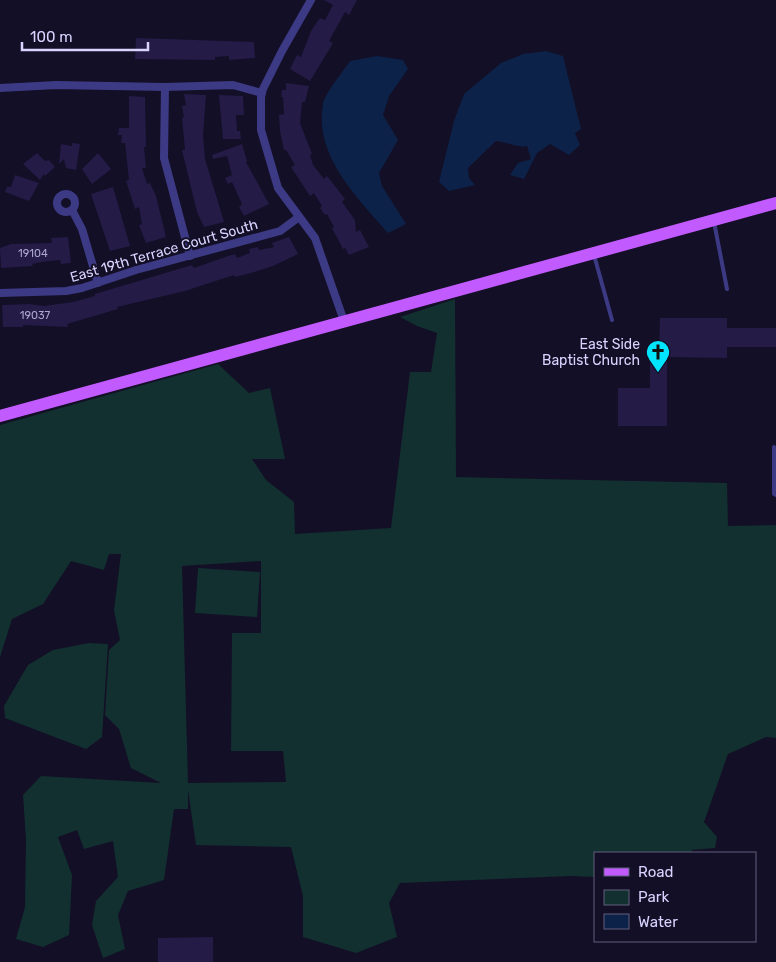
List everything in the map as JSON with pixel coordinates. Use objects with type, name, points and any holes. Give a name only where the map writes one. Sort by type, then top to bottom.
[{"type":"main road","points":[[0,416],[344,320],[776,203]]},
{"type":"street","points":[[311,0],[282,51],[262,93],[261,130],[265,149],[278,188],[315,238],[344,320]]},
{"type":"street","points":[[0,88],[232,85],[262,93]]},
{"type":"street","points":[[165,87],[164,158],[190,256]]},
{"type":"street","points":[[72,210],[82,229],[98,283]]},
{"type":"street","name":"East 19th Terrace Court South","points":[[0,294],[66,291],[98,283],[280,231],[299,217]]},
{"type":"lane","points":[[713,220],[727,289]]},
{"type":"lane","points":[[594,253],[612,320]]},
{"type":"lane","points":[[774,447],[774,494],[776,495]]},
{"type":"green space","points":[[455,299],[456,477],[727,483],[728,526],[776,525],[776,738],[766,737],[728,754],[704,822],[717,837],[715,848],[692,850],[691,852],[594,852],[594,877],[570,876],[400,883],[389,903],[397,937],[356,953],[303,937],[303,896],[291,847],[196,845],[188,790],[188,809],[174,809],[164,880],[128,891],[118,915],[125,949],[103,958],[92,925],[96,901],[118,877],[113,841],[84,849],[77,830],[58,837],[72,875],[69,935],[43,947],[16,939],[25,907],[26,840],[23,795],[41,776],[161,783],[131,768],[119,729],[105,715],[109,650],[120,640],[114,610],[121,554],[109,554],[104,570],[71,561],[43,604],[12,619],[0,657],[0,425],[218,364],[249,393],[270,388],[285,459],[252,459],[266,480],[294,502],[295,534],[391,528],[410,372],[431,372],[437,333],[417,326],[400,317]],"holes":[[[261,561],[261,633],[232,633],[231,751],[283,751],[286,782],[188,783],[182,566]]]},
{"type":"green space","points":[[198,568],[260,572],[257,617],[195,613]]},
{"type":"green space","points":[[89,643],[108,644],[102,737],[86,749],[5,718],[4,706],[28,665],[53,650]]},
{"type":"water","points":[[546,51],[563,56],[581,129],[575,133],[580,145],[569,155],[550,144],[537,153],[524,179],[510,175],[518,163],[531,159],[527,146],[496,141],[468,168],[469,178],[475,185],[449,191],[439,182],[454,121],[464,94],[501,63],[523,54]]},
{"type":"water","points":[[377,56],[403,60],[408,69],[389,96],[383,115],[398,140],[379,173],[382,186],[406,224],[388,233],[351,190],[340,174],[331,158],[325,141],[322,123],[324,99],[350,61]]},
{"type":"building","points":[[324,0],[357,0],[349,15],[345,12],[329,41],[333,43],[310,81],[290,69],[297,55],[301,57],[311,31],[320,18],[325,20],[333,5]]},
{"type":"building","points":[[136,38],[254,42],[255,58],[229,60],[229,56],[215,57],[215,60],[135,59]]},
{"type":"building","points":[[286,83],[309,86],[305,102],[302,102],[300,123],[312,154],[310,155],[313,165],[324,179],[327,176],[345,199],[342,202],[355,220],[356,232],[360,230],[369,247],[349,255],[345,248],[343,249],[332,228],[334,227],[327,214],[325,215],[320,208],[322,206],[314,193],[310,196],[291,167],[295,165],[286,150],[284,150],[279,115],[284,114],[283,97],[281,97],[282,90],[286,90]]},
{"type":"building","points":[[184,94],[206,95],[203,135],[205,159],[224,222],[204,227],[197,212],[182,150],[185,150],[182,117],[184,118],[182,106],[186,105]]},
{"type":"building","points":[[219,95],[243,96],[244,115],[236,115],[237,131],[240,131],[241,139],[223,139]]},
{"type":"building","points":[[129,96],[145,97],[146,147],[144,147],[146,168],[142,168],[147,184],[150,183],[156,196],[166,237],[146,243],[139,225],[142,224],[139,207],[135,209],[126,181],[129,180],[125,143],[121,143],[122,135],[118,135],[119,128],[129,128]]},
{"type":"building","points":[[72,143],[80,144],[76,170],[66,168],[64,159],[59,164],[61,144],[72,146]]},
{"type":"building","points":[[242,144],[246,162],[269,204],[244,216],[239,207],[242,204],[232,182],[228,184],[225,178],[232,175],[227,156],[213,159],[212,155]]},
{"type":"building","points":[[37,153],[45,161],[49,160],[55,167],[45,176],[44,174],[40,180],[23,164]]},
{"type":"building","points":[[98,153],[111,169],[92,184],[82,169]]},
{"type":"building","points":[[15,175],[39,183],[29,201],[5,192],[7,187],[11,187]]},
{"type":"building","points":[[113,187],[130,246],[110,251],[91,194]]},
{"type":"building","points":[[68,237],[71,263],[61,264],[60,260],[32,264],[33,266],[1,268],[0,248],[11,244],[52,243],[51,238]]},
{"type":"building","points":[[289,237],[298,254],[273,266],[251,273],[235,277],[234,275],[185,291],[117,307],[118,309],[67,324],[68,327],[23,325],[23,327],[3,327],[2,305],[29,304],[44,306],[73,302],[192,265],[194,268],[235,254],[237,258],[250,253],[249,249],[258,247],[259,250],[274,247],[272,243]]},
{"type":"building","name":"East Side Baptist Church","points":[[660,318],[727,318],[727,328],[776,328],[776,347],[727,347],[727,358],[667,357],[667,426],[618,426],[618,388],[650,388],[650,352],[659,352]]},
{"type":"building","points":[[213,937],[213,962],[158,962],[158,938]]},
{"type":"place","name":"East Side Baptist Church","points":[[658,373]]}]
